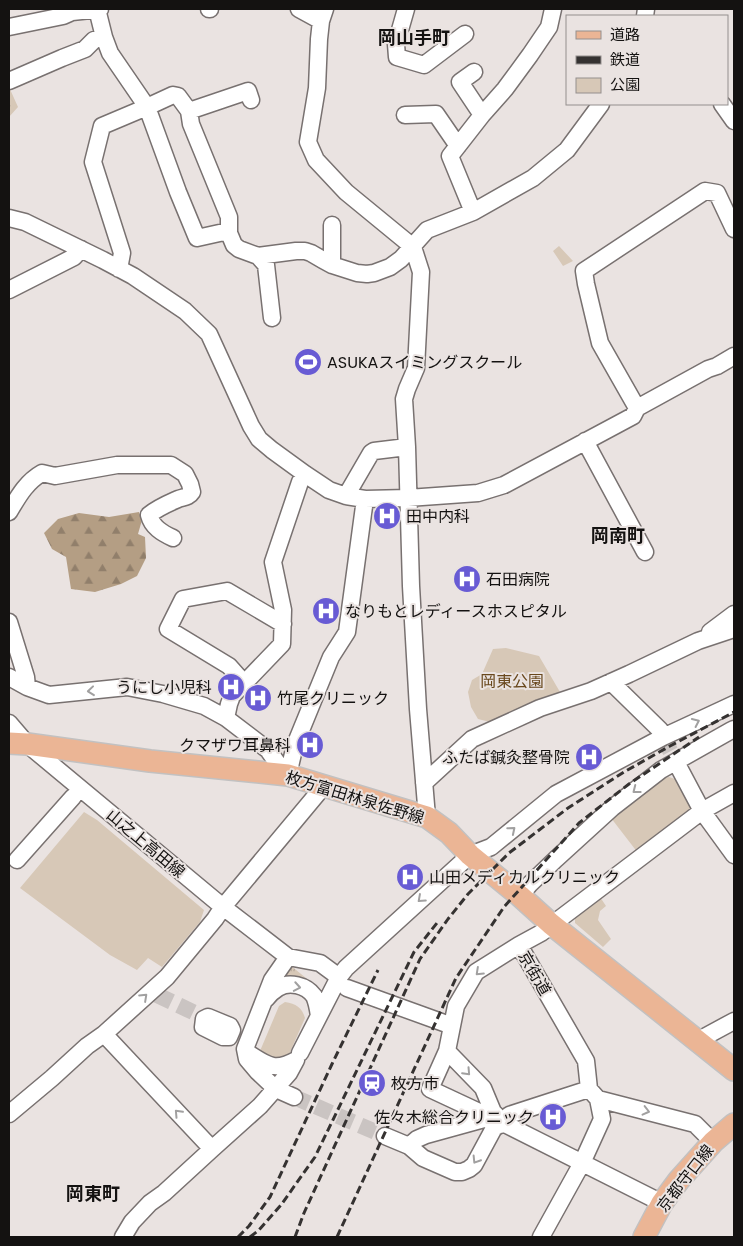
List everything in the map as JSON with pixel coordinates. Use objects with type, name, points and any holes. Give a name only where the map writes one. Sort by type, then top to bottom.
[{"type":"main road","name":"枚方富田林泉佐野線","points":[[18,743],[150,761],[287,775],[427,817],[449,834],[470,855],[551,924],[734,1070]]},
{"type":"main road","name":"京都守口線","points":[[644,1237],[662,1203],[679,1180],[713,1142],[734,1124]]},
{"type":"street","points":[[9,27],[62,13],[99,9],[104,37],[110,52],[147,107],[197,238],[224,232],[229,233]]},
{"type":"street","points":[[298,9],[323,15],[319,39],[317,88],[308,142],[316,160],[346,192],[413,247],[421,272],[416,368],[406,389],[404,399],[418,723],[427,817]]},
{"type":"street","points":[[411,9],[406,9],[396,44],[397,56],[424,65],[465,34]]},
{"type":"street","points":[[473,212],[450,156],[505,89],[549,27],[553,9]]},
{"type":"street","points":[[9,81],[85,49],[94,40],[104,37]]},
{"type":"street","points":[[474,72],[460,82],[482,115]]},
{"type":"street","points":[[189,111],[248,91]]},
{"type":"street","points":[[119,269],[122,253],[93,162],[102,126],[173,94],[178,96],[189,111],[191,124],[229,217],[229,233],[234,245],[239,249],[258,256],[296,251],[310,253],[332,264],[357,273],[367,274],[390,267],[401,259],[427,230],[473,212],[533,178],[567,150],[599,105]]},
{"type":"street","points":[[723,105],[734,121]]},
{"type":"street","points":[[405,115],[436,114],[458,146]]},
{"type":"street","points":[[637,408],[600,343],[584,271],[704,191],[717,193],[734,229]]},
{"type":"street","points":[[9,218],[25,222],[133,276],[185,311],[209,334],[251,426],[259,439],[304,474],[329,490],[346,496],[365,499],[408,498],[478,492],[504,485],[633,416],[637,408],[734,356]]},
{"type":"street","points":[[332,225],[332,264]]},
{"type":"street","points":[[9,290],[74,257],[80,249]]},
{"type":"street","points":[[258,256],[266,265],[272,318]]},
{"type":"street","points":[[585,441],[645,552]]},
{"type":"street","points":[[346,496],[374,450],[407,448]]},
{"type":"street","points":[[9,512],[28,483],[42,473],[55,476],[117,465],[171,465],[185,474],[192,492],[190,496],[154,511],[149,515],[152,524],[173,538]]},
{"type":"street","points":[[226,718],[232,696],[282,644],[283,610],[273,562],[304,474]]},
{"type":"street","points":[[287,775],[295,745],[331,657],[347,632],[365,499]]},
{"type":"street","points":[[244,684],[229,666],[168,629],[183,599],[227,591],[283,624]]},
{"type":"street","points":[[698,641],[734,614]]},
{"type":"street","points":[[9,622],[26,677],[27,687]]},
{"type":"street","points":[[424,783],[472,739],[540,708],[592,691],[698,641],[734,629]]},
{"type":"street","points":[[9,677],[27,687],[49,695],[127,687],[163,694],[204,706],[226,718],[268,750],[287,775]]},
{"type":"street","points":[[611,682],[660,730],[663,737]]},
{"type":"street","points":[[123,1237],[132,1222],[150,1203],[164,1193],[260,1106],[276,1089],[289,1073],[319,1016],[343,982],[346,968],[470,855],[491,847],[556,794],[663,737],[734,704]]},
{"type":"street","name":"山之上高田線","points":[[9,723],[18,743],[288,957]]},
{"type":"street","points":[[520,896],[556,859],[612,808],[661,770],[734,729]]},
{"type":"street","points":[[676,762],[702,811],[734,855]]},
{"type":"street","points":[[9,1114],[168,977],[223,907],[323,787]]},
{"type":"street","name":"京街道","points":[[542,1237],[582,1163],[602,1119],[586,1061],[518,945],[541,933],[702,811],[734,793]]},
{"type":"street","points":[[17,860],[73,797]]},
{"type":"street","points":[[518,945],[476,972],[456,1006],[447,1051],[430,1089],[505,1124],[662,1203]]},
{"type":"street","points":[[294,1097],[276,1089],[258,1072],[247,1059],[245,1049],[272,980],[288,957],[320,963],[343,982],[444,1023]]},
{"type":"street","points":[[263,1003],[278,987],[302,986],[314,996],[319,1016]]},
{"type":"street","points":[[697,1041],[734,1021]]},
{"type":"street","points":[[104,1034],[212,1149]]},
{"type":"street","points":[[246,1051],[266,1065],[286,1065],[298,1057]]},
{"type":"street","points":[[447,1051],[483,1088],[493,1112],[505,1124]]},
{"type":"street","points":[[505,1124],[509,1115],[594,1094],[695,1124],[713,1142]]},
{"type":"street","points":[[409,1146],[426,1134],[484,1119],[505,1124]]},
{"type":"street","points":[[385,1136],[409,1146],[423,1158],[455,1172],[462,1172],[474,1165],[494,1128],[505,1124]]},
{"type":"green space","points":[[9,87],[18,107],[9,117]]},
{"type":"green space","points":[[559,246],[573,261],[563,266],[553,251]]},
{"type":"green space","points":[[139,512],[142,520],[138,534],[145,537],[146,558],[137,576],[121,584],[95,592],[71,589],[66,557],[52,549],[44,533],[58,519],[79,513],[109,517]]},
{"type":"green space","name":"岡東公園","points":[[506,648],[539,656],[560,692],[499,721],[490,722],[478,719],[471,707],[468,692],[472,680],[482,674],[493,649]]},
{"type":"green space","points":[[664,778],[675,779],[697,809],[638,853],[611,818]]},
{"type":"green space","points":[[84,812],[97,820],[204,910],[200,922],[162,967],[148,958],[137,970],[110,955],[20,888]]},
{"type":"green space","points":[[599,897],[606,906],[600,911],[598,920],[611,939],[603,947],[575,923],[575,915]]},
{"type":"green space","points":[[290,965],[317,987],[317,988],[276,984]]},
{"type":"green space","points":[[285,1002],[298,1007],[305,1018],[287,1059],[261,1057],[260,1051],[279,1006]]},
{"type":"tunnel","points":[[663,737],[676,762]]},
{"type":"tunnel","points":[[157,995],[195,1013],[212,1025]]},
{"type":"tunnel","points":[[294,1097],[385,1136]]},
{"type":"railway","points":[[295,1237],[304,1213],[420,959],[468,894],[509,853],[568,808],[624,772],[734,712]]},
{"type":"railway","points":[[337,1237],[456,978],[504,907],[579,823],[629,784],[699,737]]},
{"type":"railway","points":[[250,1237],[259,1230],[281,1205],[315,1157],[414,952],[437,923]]},
{"type":"railway","points":[[238,1237],[249,1226],[270,1197],[378,970]]},
{"type":"place","name":"ASUKAスイミングスクール","points":[[308,362]]},
{"type":"place","name":"田中内科","points":[[387,516]]},
{"type":"place","name":"石田病院","points":[[467,579]]},
{"type":"place","name":"なりもとレディースホスピタル","points":[[326,611]]},
{"type":"place","name":"うにし小児科","points":[[231,687]]},
{"type":"place","name":"竹尾クリニック","points":[[258,698]]},
{"type":"place","name":"クマザワ耳鼻科","points":[[310,745]]},
{"type":"place","name":"ふたば鍼灸整骨院","points":[[589,757]]},
{"type":"place","name":"山田メディカルクリニック","points":[[410,877]]},
{"type":"place","name":"枚方市","points":[[372,1083]]},
{"type":"place","name":"佐々木総合クリニック","points":[[553,1117]]},
{"type":"district","name":"岡山手町","points":[[414,38]]},
{"type":"district","name":"岡南町","points":[[618,536]]},
{"type":"district","name":"岡東町","points":[[93,1194]]}]
